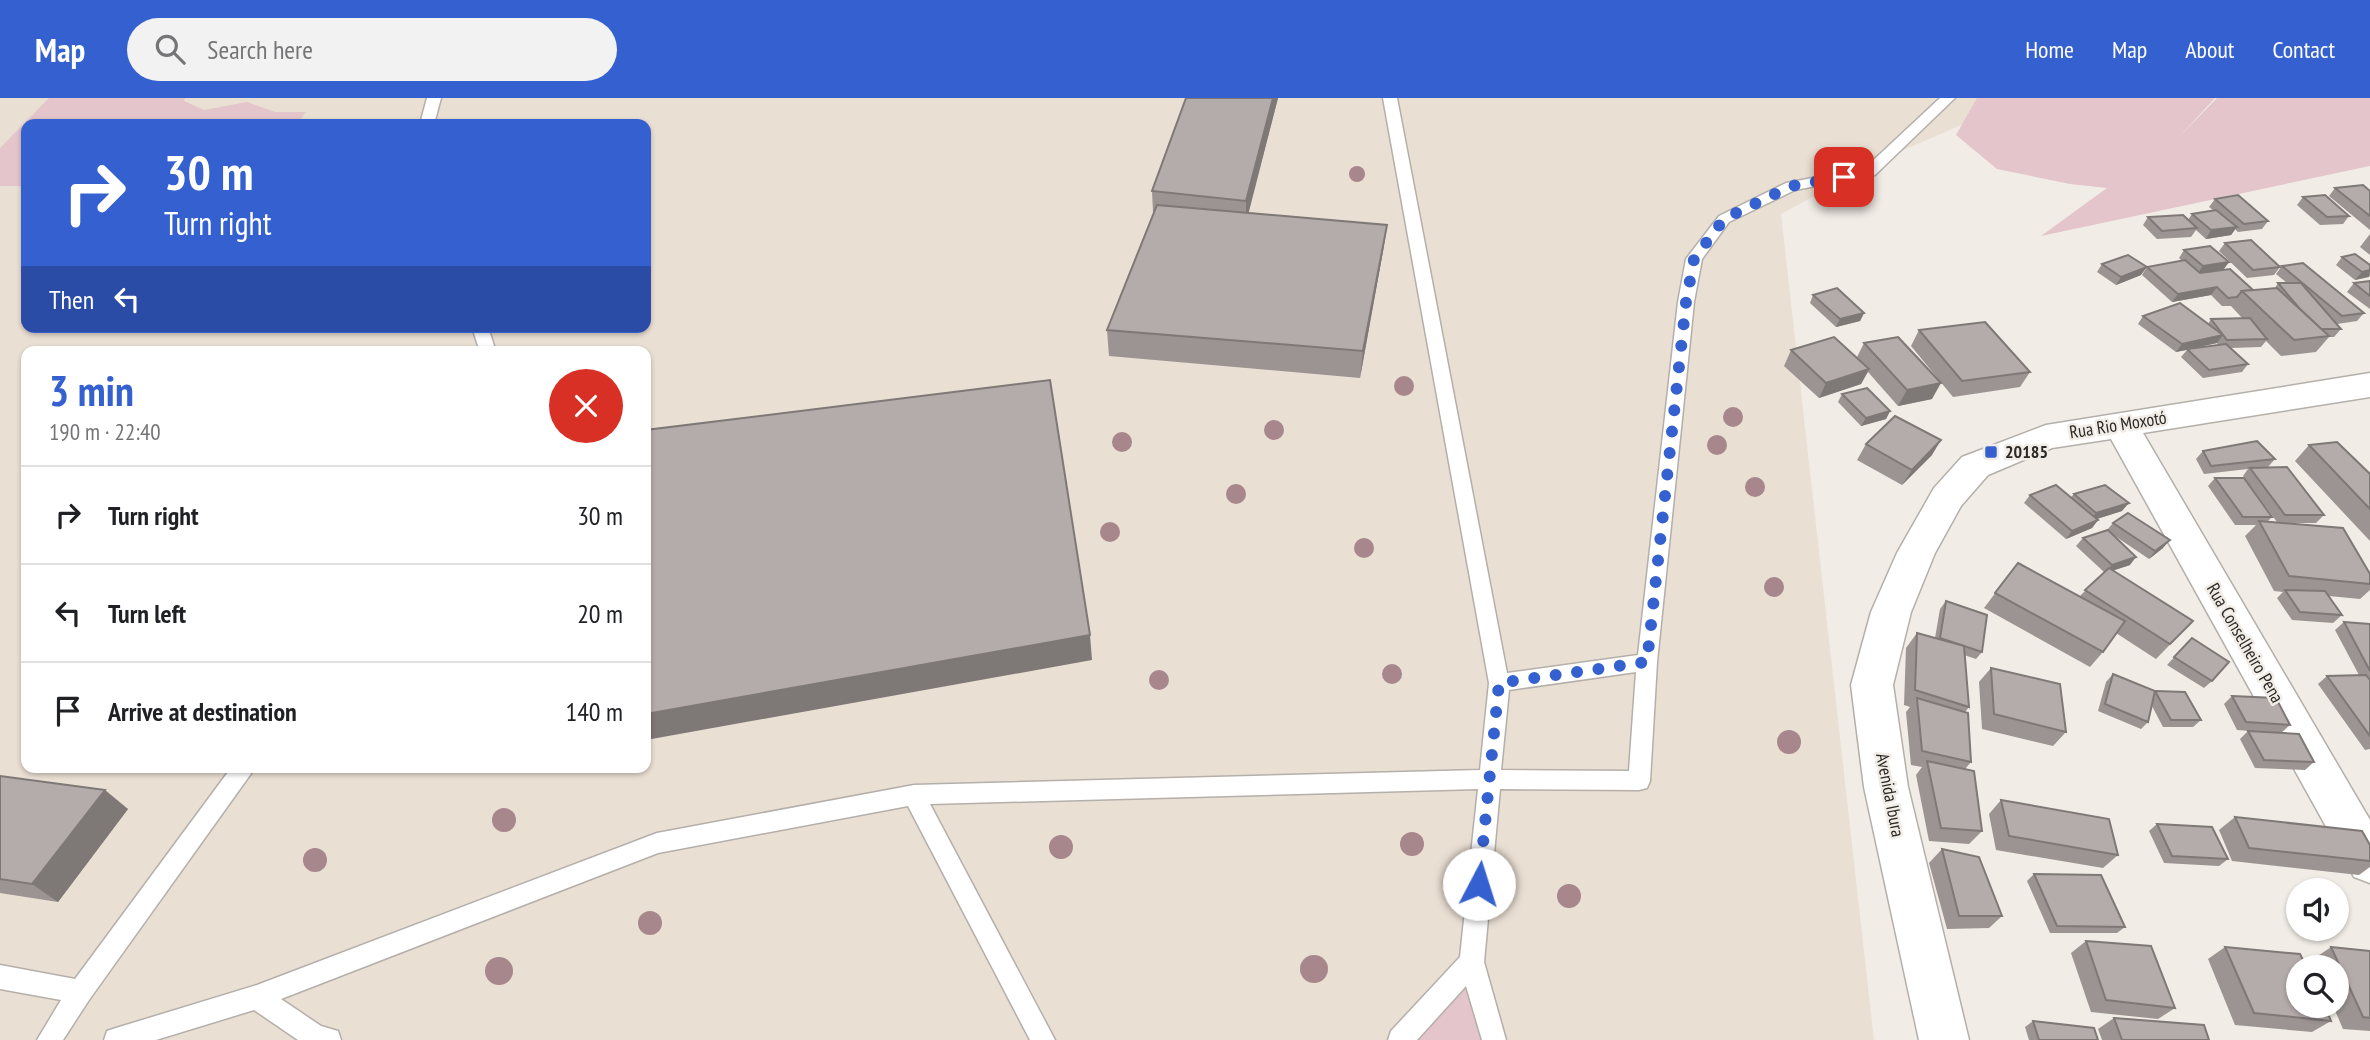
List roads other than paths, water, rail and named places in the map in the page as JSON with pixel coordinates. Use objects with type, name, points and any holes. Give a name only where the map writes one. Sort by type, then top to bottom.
[{"type":"street","name":"Rua Rio Moxotó","points":[[1916,553],[1947,497],[1975,466],[2046,437],[2370,385]]},
{"type":"street","name":"Rua Conselheiro Pena","points":[[2121,425],[2370,862]]},
{"type":"street","name":"Avenida Ibura","points":[[1916,553],[1891,612],[1872,685],[1886,787],[1944,1040]]},
{"type":"lane","points":[[428,119],[434,98]]},
{"type":"lane","points":[[1390,98],[1499,683],[1472,962],[1494,1040]]},
{"type":"lane","points":[[116,1040],[257,997],[657,843],[914,795],[1488,779],[1639,781],[1647,662],[1686,302],[1694,259],[1724,219],[1791,186],[1870,172],[1948,98]]},
{"type":"lane","points":[[1499,683],[1647,662]]},
{"type":"lane","points":[[49,1040],[80,992],[240,773]]},
{"type":"lane","points":[[914,795],[1043,1040]]},
{"type":"lane","points":[[1400,1040],[1472,962]]},
{"type":"lane","points":[[0,977],[80,992]]},
{"type":"lane","points":[[257,997],[316,1038],[328,1040]]},
{"type":"place","name":"20185","points":[[1991,452]]}]
